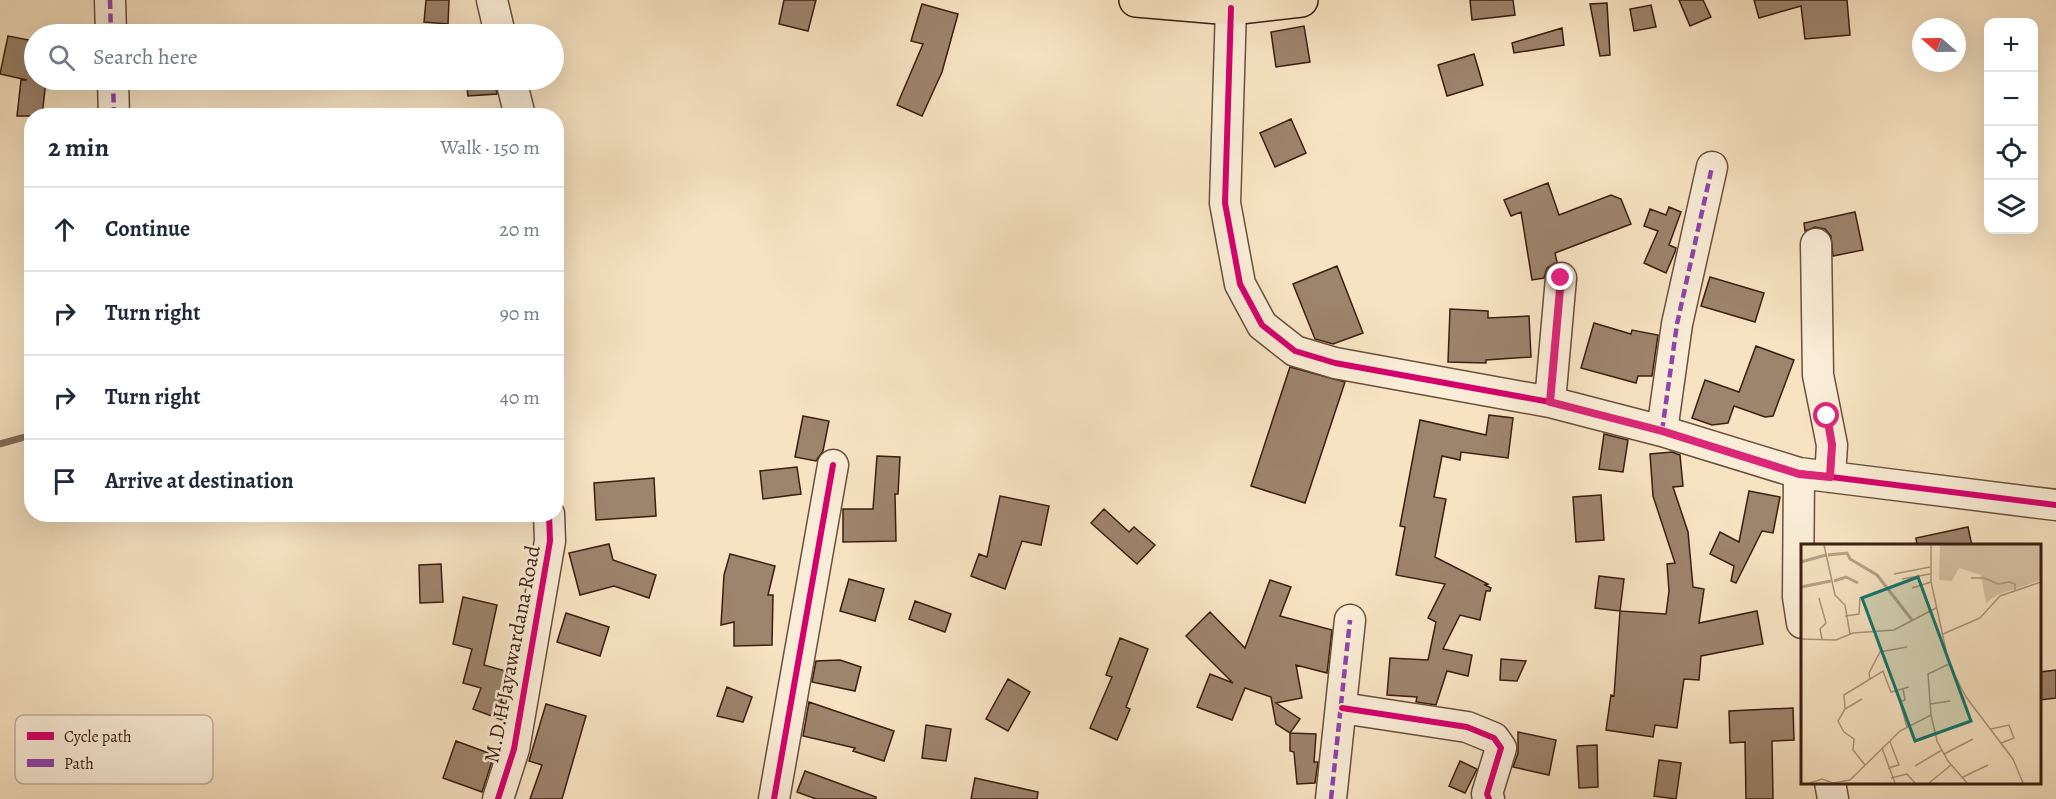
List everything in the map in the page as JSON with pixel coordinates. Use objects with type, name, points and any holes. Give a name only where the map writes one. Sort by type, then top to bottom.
[{"type":"main road","points":[[1136,0],[1231,8],[1301,0]]},
{"type":"street","points":[[110,0],[111,24]]},
{"type":"street","points":[[492,0],[498,24]]},
{"type":"street","points":[[1231,8],[1225,203],[1240,284],[1262,325],[1295,351],[1335,363],[1550,402],[1662,431],[1799,474],[2056,505]]},
{"type":"street","points":[[113,90],[114,108]]},
{"type":"street","points":[[514,90],[518,108]]},
{"type":"street","points":[[1662,431],[1677,324],[1712,167]]},
{"type":"street","points":[[1816,244],[1818,375],[1832,445],[1830,477]]},
{"type":"street","points":[[1550,402],[1561,278]]},
{"type":"street","points":[[774,799],[833,465]]},
{"type":"street","points":[[1799,474],[1798,597],[1801,613]]},
{"type":"street","name":"M.D.H Jayawardana Road","points":[[498,799],[514,749],[550,541],[549,522]]},
{"type":"street","points":[[1331,799],[1350,620]]},
{"type":"street","points":[[1342,708],[1467,727],[1494,738],[1501,748],[1487,794],[1489,799]]},
{"type":"street","points":[[1830,784],[1833,799]]},
{"type":"building","points":[[426,0],[449,0],[448,24],[424,22]]},
{"type":"building","points":[[784,0],[816,0],[808,31],[779,24]]},
{"type":"building","points":[[1470,0],[1513,0],[1515,15],[1472,20]]},
{"type":"building","points":[[1679,0],[1703,0],[1711,17],[1690,26]]},
{"type":"building","points":[[1754,0],[1847,0],[1850,35],[1805,39],[1801,6],[1759,18]]},
{"type":"building","points":[[1607,3],[1610,55],[1600,56],[1590,4]]},
{"type":"building","points":[[922,4],[958,14],[942,72],[922,116],[897,105],[923,44],[911,41]]},
{"type":"building","points":[[1651,5],[1656,27],[1634,31],[1630,9]]},
{"type":"building","points":[[1304,26],[1310,62],[1276,67],[1271,32]]},
{"type":"building","points":[[1562,28],[1564,45],[1514,53],[1512,43]]},
{"type":"building","points":[[8,36],[24,39],[24,79],[0,74]]},
{"type":"building","points":[[1474,54],[1483,85],[1447,96],[1438,65]]},
{"type":"building","points":[[21,80],[24,80],[24,90],[45,90],[43,108],[24,108],[24,116],[17,116]]},
{"type":"building","points":[[467,90],[496,90],[497,94],[468,96]]},
{"type":"building","points":[[1291,119],[1306,153],[1275,167],[1260,133]]},
{"type":"building","points":[[1548,183],[1559,215],[1611,195],[1621,199],[1631,224],[1555,253],[1557,262],[1547,268],[1544,278],[1532,280],[1521,212],[1511,216],[1504,200]]},
{"type":"building","points":[[1669,207],[1681,212],[1669,245],[1676,248],[1666,273],[1644,263],[1658,231],[1644,226],[1650,209],[1666,215]]},
{"type":"building","points":[[1855,212],[1863,250],[1833,256],[1831,236],[1825,229],[1815,227],[1805,231],[1804,223]]},
{"type":"building","points":[[1337,266],[1363,333],[1333,344],[1315,339],[1293,284]]},
{"type":"building","points":[[1710,277],[1764,293],[1755,322],[1701,306]]},
{"type":"building","points":[[1450,309],[1488,311],[1488,318],[1529,316],[1531,357],[1486,360],[1486,363],[1448,362]]},
{"type":"building","points":[[1594,323],[1631,334],[1632,330],[1658,335],[1652,376],[1638,376],[1636,383],[1581,368]]},
{"type":"building","points":[[1756,346],[1794,360],[1773,416],[1765,417],[1734,406],[1728,423],[1712,425],[1692,418],[1705,380],[1739,392]]},
{"type":"building","points":[[1290,367],[1345,382],[1305,503],[1251,486]]},
{"type":"building","points":[[1489,415],[1513,418],[1508,458],[1461,452],[1460,460],[1442,456],[1434,497],[1446,499],[1435,557],[1488,584],[1485,585],[1491,588],[1490,591],[1486,591],[1480,620],[1460,615],[1443,649],[1472,655],[1468,676],[1447,671],[1436,705],[1416,702],[1417,697],[1387,695],[1390,658],[1428,660],[1436,622],[1428,618],[1445,584],[1396,575],[1405,527],[1400,526],[1420,420],[1486,435]]},
{"type":"building","points":[[803,416],[829,421],[823,451],[816,461],[795,457]]},
{"type":"building","points":[[1604,434],[1628,440],[1623,472],[1599,469]]},
{"type":"building","points":[[1672,452],[1680,455],[1683,486],[1673,487],[1688,532],[1693,587],[1704,589],[1699,623],[1757,611],[1763,644],[1701,656],[1699,680],[1684,679],[1677,728],[1655,725],[1653,737],[1606,730],[1611,695],[1614,696],[1620,611],[1666,614],[1669,591],[1667,564],[1675,563],[1653,496],[1650,454]]},
{"type":"building","points":[[877,456],[900,457],[898,494],[895,494],[896,541],[843,542],[843,509],[873,509]]},
{"type":"building","points":[[797,467],[801,494],[763,499],[760,471]]},
{"type":"building","points":[[654,478],[656,516],[596,520],[594,483]]},
{"type":"building","points":[[1749,491],[1780,497],[1773,533],[1762,531],[1736,583],[1731,581],[1734,566],[1710,554],[1720,532],[1739,542]]},
{"type":"building","points":[[1601,495],[1604,540],[1576,542],[1573,497]]},
{"type":"building","points":[[1000,496],[1049,506],[1041,545],[1022,541],[1005,589],[971,576],[979,554],[987,557]]},
{"type":"building","points":[[1104,509],[1129,532],[1134,527],[1155,545],[1137,564],[1091,523]]},
{"type":"building","points":[[1968,527],[1972,544],[1917,544],[1916,538]]},
{"type":"building","points":[[609,544],[613,560],[656,575],[649,598],[614,586],[580,595],[569,553]]},
{"type":"building","points":[[730,554],[775,566],[768,595],[773,595],[772,645],[734,646],[734,622],[721,625],[724,575]]},
{"type":"building","points":[[441,564],[443,602],[420,603],[419,565]]},
{"type":"building","points":[[1599,576],[1624,579],[1620,611],[1595,608]]},
{"type":"building","points":[[849,579],[884,589],[875,621],[840,611]]},
{"type":"building","points":[[1270,580],[1291,587],[1280,616],[1332,630],[1327,673],[1296,665],[1302,698],[1276,703],[1300,719],[1290,733],[1276,724],[1271,697],[1245,688],[1232,720],[1197,707],[1210,674],[1233,683],[1186,636],[1210,612],[1245,648]]},
{"type":"building","points":[[463,597],[497,605],[484,665],[509,672],[501,702],[504,703],[502,720],[473,709],[481,688],[463,683],[472,649],[453,644]]},
{"type":"building","points":[[915,601],[951,614],[945,632],[909,619]]},
{"type":"building","points":[[566,613],[609,627],[600,656],[557,642]]},
{"type":"building","points":[[1120,638],[1148,649],[1126,707],[1130,709],[1117,740],[1090,728],[1112,677],[1106,675]]},
{"type":"building","points":[[1501,659],[1526,661],[1517,681],[1500,680]]},
{"type":"building","points":[[840,660],[861,667],[855,691],[812,682],[816,661]]},
{"type":"building","points":[[2056,670],[2056,698],[2041,700],[2041,672]]},
{"type":"building","points":[[1008,679],[1030,692],[1008,731],[986,719]]},
{"type":"building","points":[[727,687],[752,697],[743,722],[717,716]]},
{"type":"building","points":[[809,702],[894,731],[884,761],[853,751],[855,748],[803,736]]},
{"type":"building","points":[[546,704],[586,716],[562,799],[530,799],[542,765],[529,761]]},
{"type":"building","points":[[1793,708],[1794,740],[1772,741],[1773,799],[1746,799],[1745,742],[1730,743],[1729,711]]},
{"type":"building","points":[[926,725],[951,729],[946,761],[922,758]]},
{"type":"building","points":[[1518,732],[1556,740],[1549,775],[1513,767],[1518,753]]},
{"type":"building","points":[[1290,733],[1316,734],[1314,762],[1318,762],[1315,783],[1297,784],[1294,752],[1290,751]]},
{"type":"building","points":[[456,741],[494,755],[482,792],[443,778]]},
{"type":"building","points":[[1597,745],[1598,787],[1579,788],[1577,746]]},
{"type":"building","points":[[1659,760],[1681,763],[1676,799],[1654,796]]},
{"type":"building","points":[[1460,761],[1477,769],[1465,793],[1449,786]]},
{"type":"building","points":[[805,771],[876,797],[876,799],[816,799],[797,792]]},
{"type":"building","points":[[975,778],[1038,792],[1037,799],[971,799]]},
{"type":"waterway","points":[[0,444],[24,437]]},
{"type":"marked path","points":[[110,0],[111,24]]},
{"type":"marked path","points":[[113,90],[114,108]]},
{"type":"marked path","points":[[1662,431],[1677,324],[1712,167]]},
{"type":"marked path","points":[[1550,402],[1561,278]]},
{"type":"marked path","points":[[1331,799],[1350,620]]},
{"type":"cycle path","points":[[1231,8],[1225,203],[1240,284],[1262,325],[1295,351],[1335,363],[1550,402],[1662,431],[1799,473],[2056,505]]},
{"type":"cycle path","points":[[774,799],[833,465]]},
{"type":"cycle path","points":[[498,799],[514,749],[550,541],[549,522]]},
{"type":"cycle path","points":[[1342,708],[1467,727],[1494,738],[1501,748],[1487,794],[1489,799]]},
{"type":"route","points":[[1561,278],[1550,402],[1662,431],[1799,474],[1830,477],[1832,445],[1827,416]]}]
